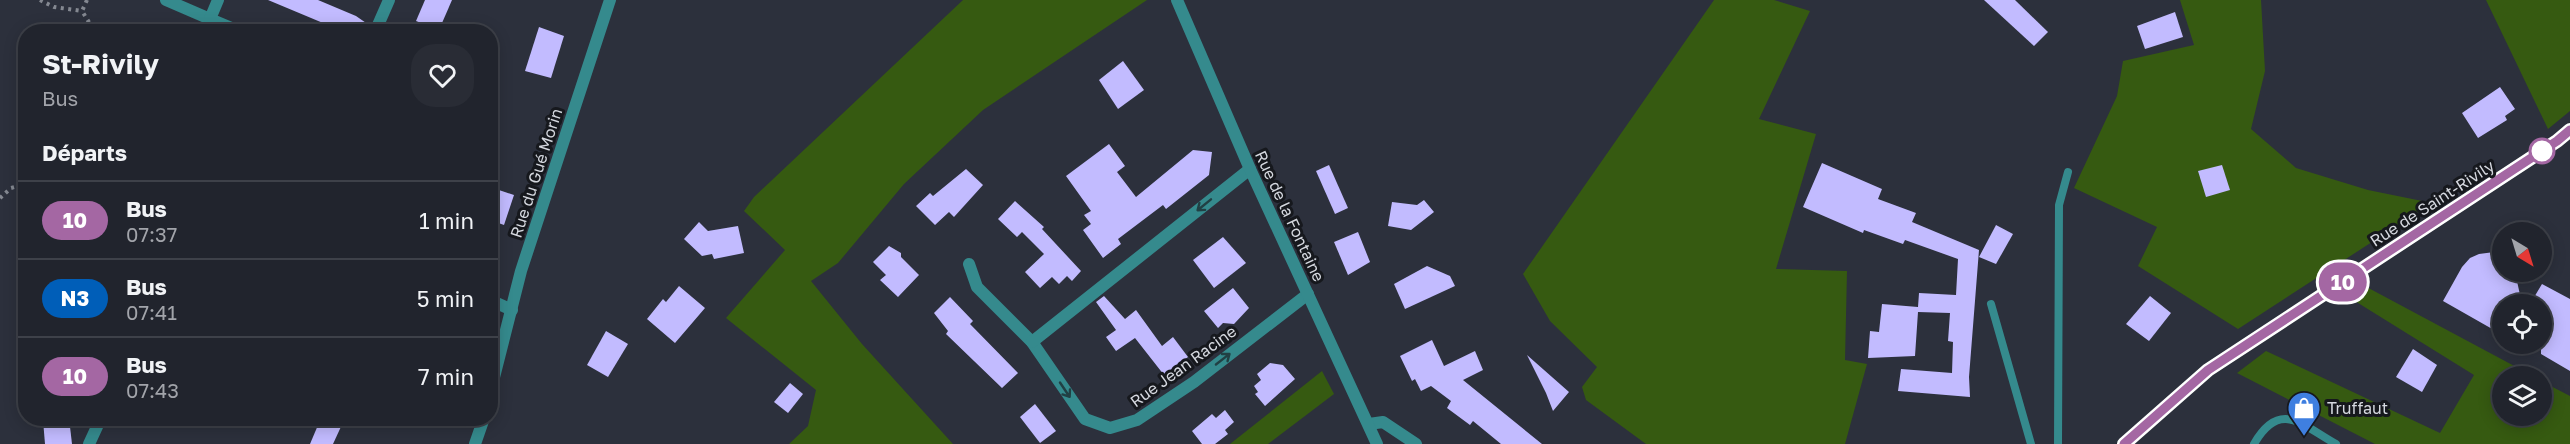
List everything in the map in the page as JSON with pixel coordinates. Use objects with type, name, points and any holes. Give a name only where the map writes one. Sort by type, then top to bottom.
[{"type":"street","points":[[166,0],[222,24]]},
{"type":"street","points":[[208,24],[218,0]]},
{"type":"street","points":[[378,24],[389,0]]},
{"type":"street","name":"Rue du Gué Morin","points":[[498,363],[520,271],[610,0]]},
{"type":"street","name":"Rue de la Fontaine","points":[[1177,0],[1250,169],[1377,444]]},
{"type":"street","name":"Rue de Saint-Rivily","points":[[2124,444],[2208,370],[2557,141],[2570,130]]},
{"type":"street","name":"Rue de Saint-Rivily","points":[[2557,141],[2570,138]]},
{"type":"street","points":[[1032,342],[1250,169]]},
{"type":"street","name":"Rue Jean Racine","points":[[969,264],[977,287],[1032,342],[1085,419],[1110,428],[1137,420],[1194,382],[1308,294]]},
{"type":"street","points":[[498,304],[512,310]]},
{"type":"street","points":[[1369,424],[1383,422],[1416,444]]},
{"type":"street","points":[[89,444],[97,426]]},
{"type":"street","points":[[475,444],[481,426]]},
{"type":"lane","points":[[2058,444],[2059,205],[2068,172]]},
{"type":"lane","points":[[1991,304],[2031,444]]},
{"type":"lane","points":[[2254,444],[2264,427],[2276,419],[2292,420],[2336,444]]},
{"type":"path","points":[[40,0],[54,7],[82,11]]},
{"type":"path","points":[[82,11],[87,0]]},
{"type":"path","points":[[82,11],[90,24]]},
{"type":"path","points":[[0,198],[11,188],[18,186]]},
{"type":"green space","points":[[963,0],[1147,0],[983,110],[904,184],[838,263],[811,281],[862,344],[953,444],[789,444],[808,426],[816,390],[726,318],[785,250],[744,211],[754,197]]},
{"type":"green space","points":[[1714,0],[1774,0],[1810,11],[1759,119],[1816,134],[1776,269],[1847,271],[1845,360],[1867,364],[1845,444],[1646,444],[1586,400],[1582,387],[1597,367],[1550,321],[1523,274]]},
{"type":"green space","points":[[2180,0],[2261,0],[2265,71],[2251,129],[2296,168],[2368,190],[2432,203],[2238,329],[2138,266],[2157,227],[2074,188],[2117,96],[2123,61],[2194,45]]},
{"type":"green space","points":[[2486,0],[2570,0],[2570,111],[2548,129]]},
{"type":"green space","points":[[2361,284],[2514,366],[2492,366],[2492,426],[2552,426],[2552,387],[2570,396],[2570,444],[2375,444],[2237,373],[2266,351],[2440,433],[2474,375],[2342,293]]},
{"type":"green space","points":[[1322,371],[1334,394],[1268,444],[1230,444]]},
{"type":"building","points":[[268,0],[318,0],[356,16],[368,24],[323,23]]},
{"type":"building","points":[[425,0],[452,0],[442,24],[424,24],[416,21]]},
{"type":"building","points":[[1984,0],[2015,0],[2048,32],[2034,46]]},
{"type":"building","points":[[2175,12],[2183,37],[2145,49],[2137,26]]},
{"type":"building","points":[[539,27],[564,36],[551,78],[525,71]]},
{"type":"building","points":[[1123,61],[1144,90],[1118,109],[1099,80]]},
{"type":"building","points":[[2500,87],[2515,109],[2505,116],[2507,120],[2478,138],[2462,113]]},
{"type":"building","points":[[1109,144],[1125,166],[1117,172],[1136,197],[1193,150],[1212,152],[1209,175],[1166,209],[1163,205],[1118,239],[1121,244],[1103,258],[1083,230],[1091,224],[1084,215],[1091,211],[1066,176]]},
{"type":"building","points":[[1822,163],[1882,189],[1878,199],[1916,213],[1912,222],[1979,250],[1969,377],[1970,397],[1898,391],[1901,369],[1952,373],[1953,342],[1948,341],[1950,313],[1918,312],[1915,356],[1868,358],[1870,331],[1879,332],[1882,304],[1918,307],[1919,293],[1956,295],[1958,259],[1905,240],[1903,244],[1864,230],[1863,233],[1803,207]]},
{"type":"building","points":[[1329,165],[1348,208],[1335,214],[1316,171]]},
{"type":"building","points":[[2222,165],[2230,190],[2206,197],[2198,171]]},
{"type":"building","points":[[966,169],[983,185],[954,217],[949,212],[935,225],[916,206],[930,193],[933,196]]},
{"type":"building","points":[[498,190],[514,195],[504,225],[498,223]]},
{"type":"building","points":[[1424,200],[1434,212],[1411,230],[1388,226],[1392,202],[1417,205]]},
{"type":"building","points":[[1015,201],[1044,227],[1042,229],[1081,271],[1072,281],[1067,276],[1059,284],[1052,277],[1040,288],[1025,272],[1044,254],[1022,232],[1017,237],[998,219]]},
{"type":"building","points":[[699,222],[708,231],[738,226],[744,253],[714,259],[712,254],[702,256],[684,239]]},
{"type":"building","points":[[1996,225],[2013,234],[1996,264],[1979,257]]},
{"type":"building","points":[[1358,232],[1370,262],[1348,275],[1334,242]]},
{"type":"building","points":[[1223,237],[1246,263],[1214,288],[1193,260]]},
{"type":"building","points":[[889,246],[901,253],[901,257],[919,275],[898,297],[880,280],[886,275],[873,262]]},
{"type":"building","points":[[2492,252],[2492,282],[2517,282],[2520,294],[2492,294],[2492,329],[2443,301],[2462,267],[2470,258]]},
{"type":"building","points":[[1427,266],[1450,276],[1455,286],[1405,309],[1394,284]]},
{"type":"building","points":[[2542,284],[2570,299],[2570,371],[2541,354],[2552,354],[2552,294],[2536,294]]},
{"type":"building","points":[[679,286],[705,308],[675,343],[647,319],[663,299],[666,302]]},
{"type":"building","points":[[1233,288],[1249,308],[1234,324],[1223,323],[1218,328],[1204,311]]},
{"type":"building","points":[[1104,296],[1125,319],[1136,310],[1162,346],[1173,337],[1188,357],[1164,375],[1135,338],[1116,351],[1106,337],[1116,330],[1096,302]]},
{"type":"building","points":[[2150,296],[2171,313],[2149,341],[2126,324]]},
{"type":"building","points":[[950,297],[973,321],[970,324],[1018,373],[1002,388],[946,334],[948,331],[934,313]]},
{"type":"building","points":[[606,331],[628,344],[608,377],[587,365]]},
{"type":"building","points":[[1432,340],[1444,366],[1475,351],[1483,370],[1463,380],[1542,444],[1501,444],[1473,421],[1470,425],[1447,408],[1451,401],[1431,386],[1421,391],[1415,379],[1412,381],[1400,356]]},
{"type":"building","points":[[2413,349],[2437,365],[2422,392],[2396,377]]},
{"type":"building","points":[[1527,355],[1569,392],[1553,411],[1546,393]]},
{"type":"building","points":[[1270,363],[1283,365],[1295,379],[1265,406],[1255,394],[1258,392],[1254,386],[1261,380],[1257,374]]},
{"type":"building","points":[[790,383],[803,394],[788,413],[774,402]]},
{"type":"building","points":[[1035,404],[1056,431],[1040,443],[1020,417]]},
{"type":"building","points":[[1225,410],[1234,422],[1225,430],[1228,434],[1215,444],[1202,444],[1192,431],[1212,414],[1216,418]]},
{"type":"building","points":[[44,426],[70,426],[72,444],[45,444]]},
{"type":"building","points":[[318,426],[341,426],[333,444],[310,444]]},
{"type":"bus line","name":"10","points":[[2124,444],[2208,370],[2557,141],[2570,130]]},
{"type":"place","name":"Truffaut","points":[[2304,437]]}]
